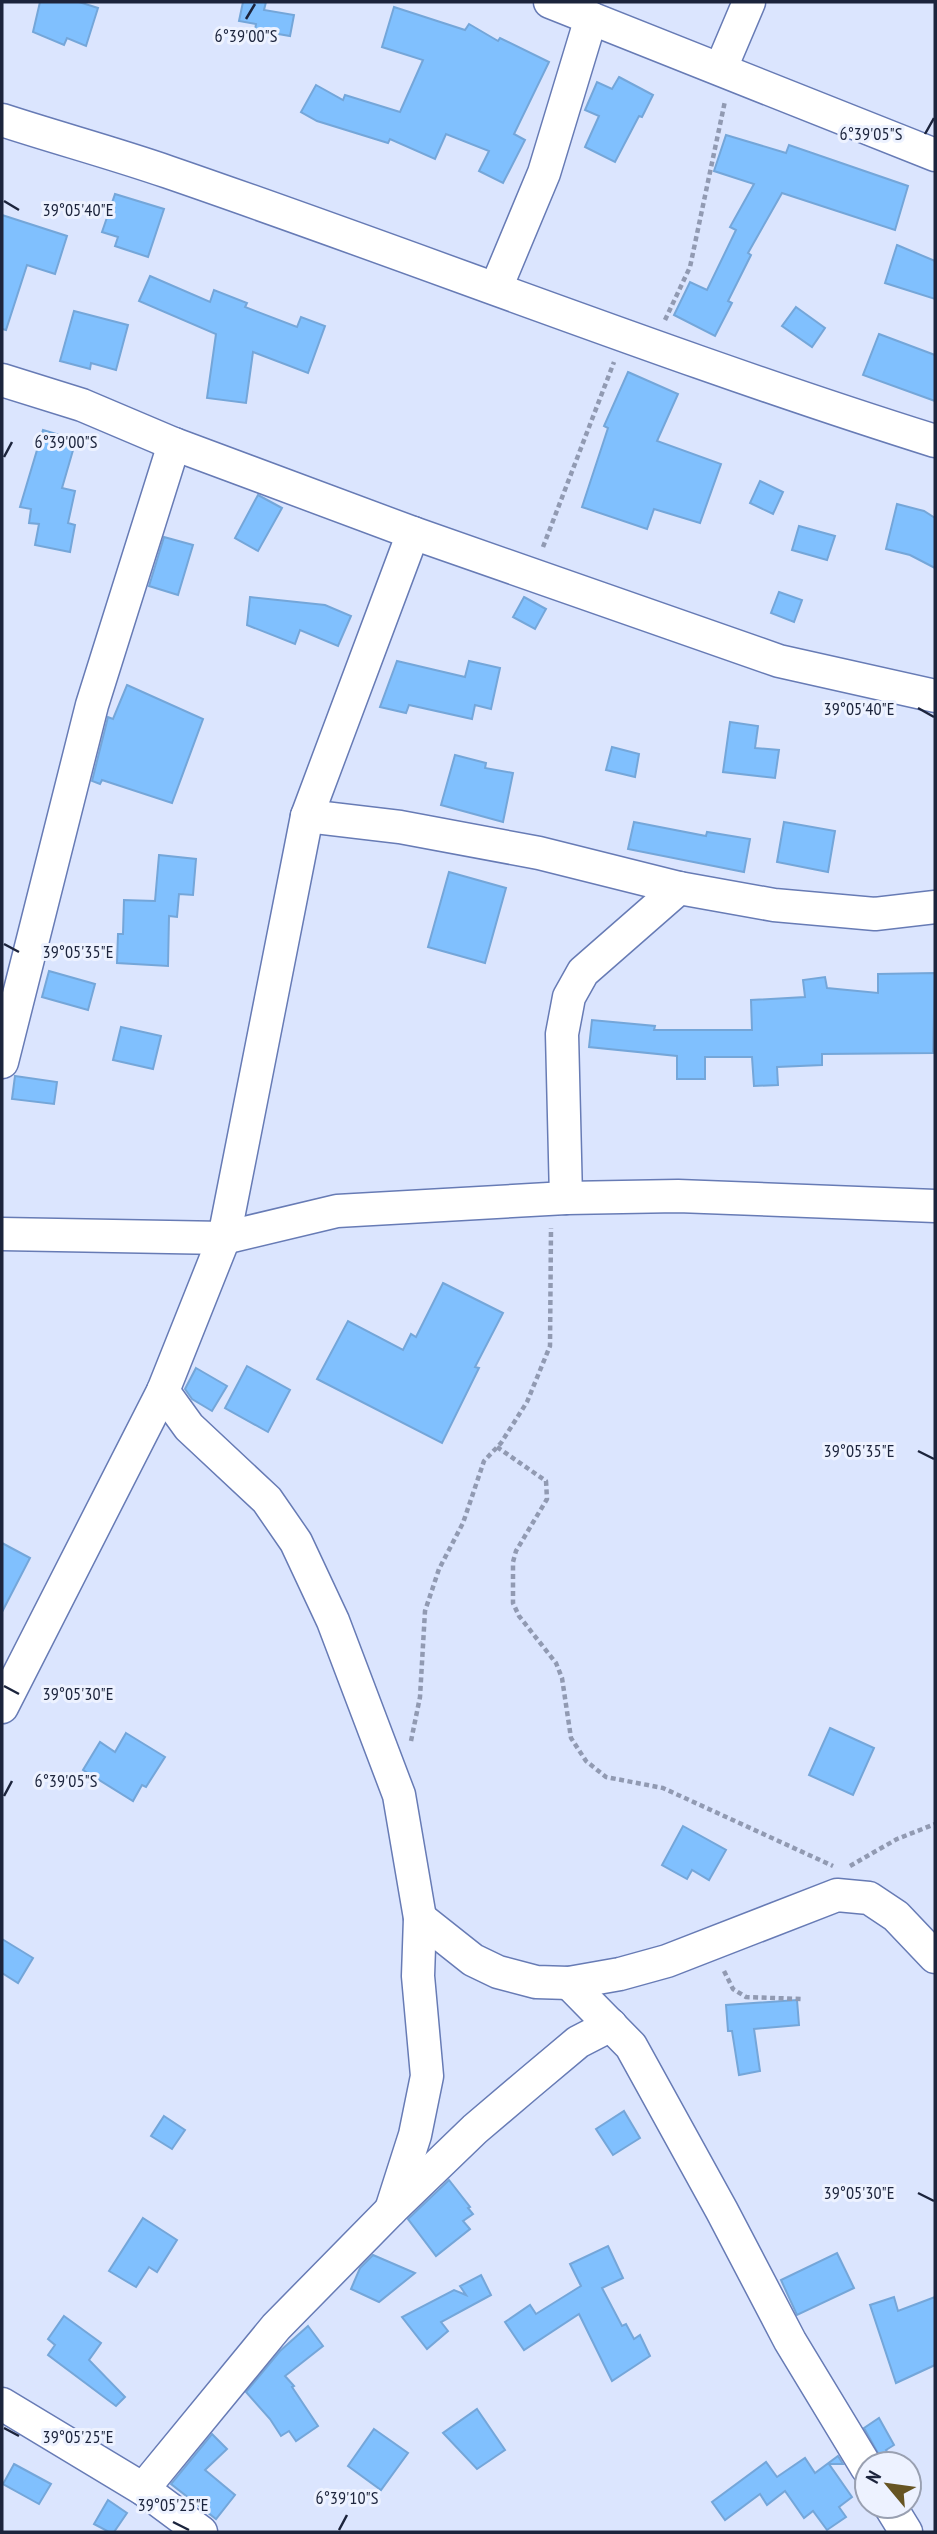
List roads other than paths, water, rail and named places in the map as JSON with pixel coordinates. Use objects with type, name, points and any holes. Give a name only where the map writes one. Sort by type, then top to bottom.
[{"type":"street","points":[[550,2],[935,155]]},
{"type":"street","points":[[726,71],[750,2]]},
{"type":"street","points":[[496,288],[544,173],[591,18]]},
{"type":"street","points":[[2,120],[165,171],[496,288],[638,342],[935,441]]},
{"type":"street","points":[[2,380],[82,405],[174,444],[413,533],[779,661],[935,696]]},
{"type":"street","points":[[2,1062],[92,705],[174,444]]},
{"type":"street","points":[[2,1707],[163,1391],[224,1238],[307,816],[413,533]]},
{"type":"street","points":[[307,816],[400,827],[538,853],[679,888],[774,905],[875,914],[935,907]]},
{"type":"street","points":[[559,1199],[562,1034],[569,997],[583,972],[679,888]]},
{"type":"street","points":[[2,1234],[224,1238],[337,1211],[559,1199],[678,1196],[935,1206]]},
{"type":"street","points":[[163,1391],[189,1427],[267,1500],[296,1542],[333,1621],[399,1796],[421,1918],[418,1976],[427,2076],[415,2135],[391,2210]]},
{"type":"street","points":[[421,1918],[473,1960],[498,1972],[536,1982],[569,1983],[620,1974],[711,1945],[837,1895],[869,1898],[896,1916],[935,1957]]},
{"type":"street","points":[[569,1983],[631,2046],[657,2089],[790,2341],[856,2450]]},
{"type":"street","points":[[143,2489],[276,2327],[391,2210],[475,2129],[528,2084],[578,2042],[611,2025]]},
{"type":"street","points":[[2,2404],[143,2489],[201,2532]]}]
